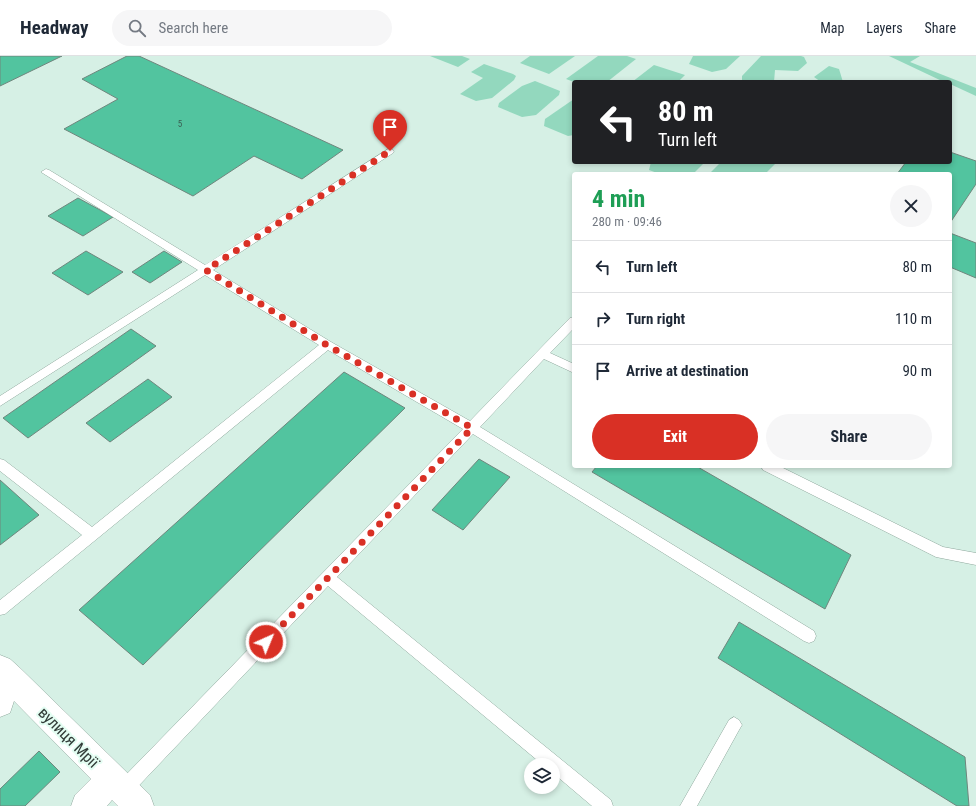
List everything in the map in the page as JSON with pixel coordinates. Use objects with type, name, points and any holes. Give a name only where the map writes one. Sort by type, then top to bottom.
[{"type":"street","name":"вулиця Мрії","points":[[5,672],[125,792]]},
{"type":"street","points":[[0,703],[5,672]]},
{"type":"street","points":[[86,806],[125,792]]},
{"type":"lane","points":[[0,402],[390,151]]},
{"type":"lane","points":[[46,172],[327,345],[472,428],[809,636]]},
{"type":"lane","points":[[125,792],[572,324]]},
{"type":"lane","points":[[0,609],[327,345]]},
{"type":"lane","points":[[543,354],[572,368]]},
{"type":"lane","points":[[0,464],[91,534]]},
{"type":"lane","points":[[771,468],[941,553],[976,559]]},
{"type":"lane","points":[[328,578],[605,806]]},
{"type":"lane","points":[[688,806],[734,725]]},
{"type":"green space","points":[[430,56],[462,56],[470,59],[458,67]]},
{"type":"green space","points":[[530,56],[575,56],[549,74],[520,63]]},
{"type":"green space","points":[[598,56],[627,56],[636,59],[610,80],[572,80],[572,81],[566,79]]},
{"type":"green space","points":[[693,56],[740,56],[726,69],[712,72],[689,64]]},
{"type":"green space","points":[[761,56],[801,56],[804,57],[807,63],[798,71],[775,70],[774,80],[742,80],[742,76]]},
{"type":"green space","points":[[889,56],[920,56],[910,62],[976,88],[976,96],[952,85],[952,80],[940,80]]},
{"type":"green space","points":[[484,64],[516,76],[514,80],[492,98],[476,101],[460,94],[483,78],[471,72]]},
{"type":"green space","points":[[654,65],[685,75],[680,80],[635,80]]},
{"type":"green space","points":[[829,66],[839,69],[842,80],[818,80],[814,77]]},
{"type":"green space","points":[[535,81],[560,91],[559,95],[536,115],[522,117],[498,107],[499,103],[522,86]]},
{"type":"green space","points":[[572,100],[572,135],[568,136],[544,126],[545,119]]},
{"type":"green space","points":[[650,164],[703,164],[695,172],[654,172],[649,170]]},
{"type":"green space","points":[[719,164],[775,164],[767,172],[711,172]]},
{"type":"building","points":[[0,56],[62,56],[0,86]]},
{"type":"building","points":[[127,56],[139,56],[343,150],[302,179],[254,156],[193,196],[64,129],[118,99],[82,79]]},
{"type":"building","points":[[952,153],[976,161],[976,184],[952,220],[952,172],[898,172],[904,164],[952,164]]},
{"type":"building","points":[[78,198],[113,217],[83,236],[48,216]]},
{"type":"building","points":[[952,234],[976,243],[976,278],[952,268]]},
{"type":"building","points":[[86,251],[123,272],[88,295],[52,273]]},
{"type":"building","points":[[164,251],[182,262],[150,283],[132,272]]},
{"type":"building","points":[[131,329],[156,346],[28,438],[3,418]]},
{"type":"building","points":[[344,372],[405,408],[143,665],[79,610]]},
{"type":"building","points":[[148,379],[172,397],[110,442],[86,423]]},
{"type":"building","points":[[479,459],[510,477],[463,530],[432,510]]},
{"type":"building","points":[[595,468],[699,468],[851,555],[825,609],[592,472]]},
{"type":"building","points":[[0,480],[39,515],[0,545]]},
{"type":"building","points":[[739,622],[965,757],[969,806],[957,806],[718,658]]},
{"type":"building","points":[[39,751],[60,772],[25,806],[0,806],[0,789]]},
{"type":"route","points":[[266,642],[472,428],[327,345],[206,270],[390,151]]}]
